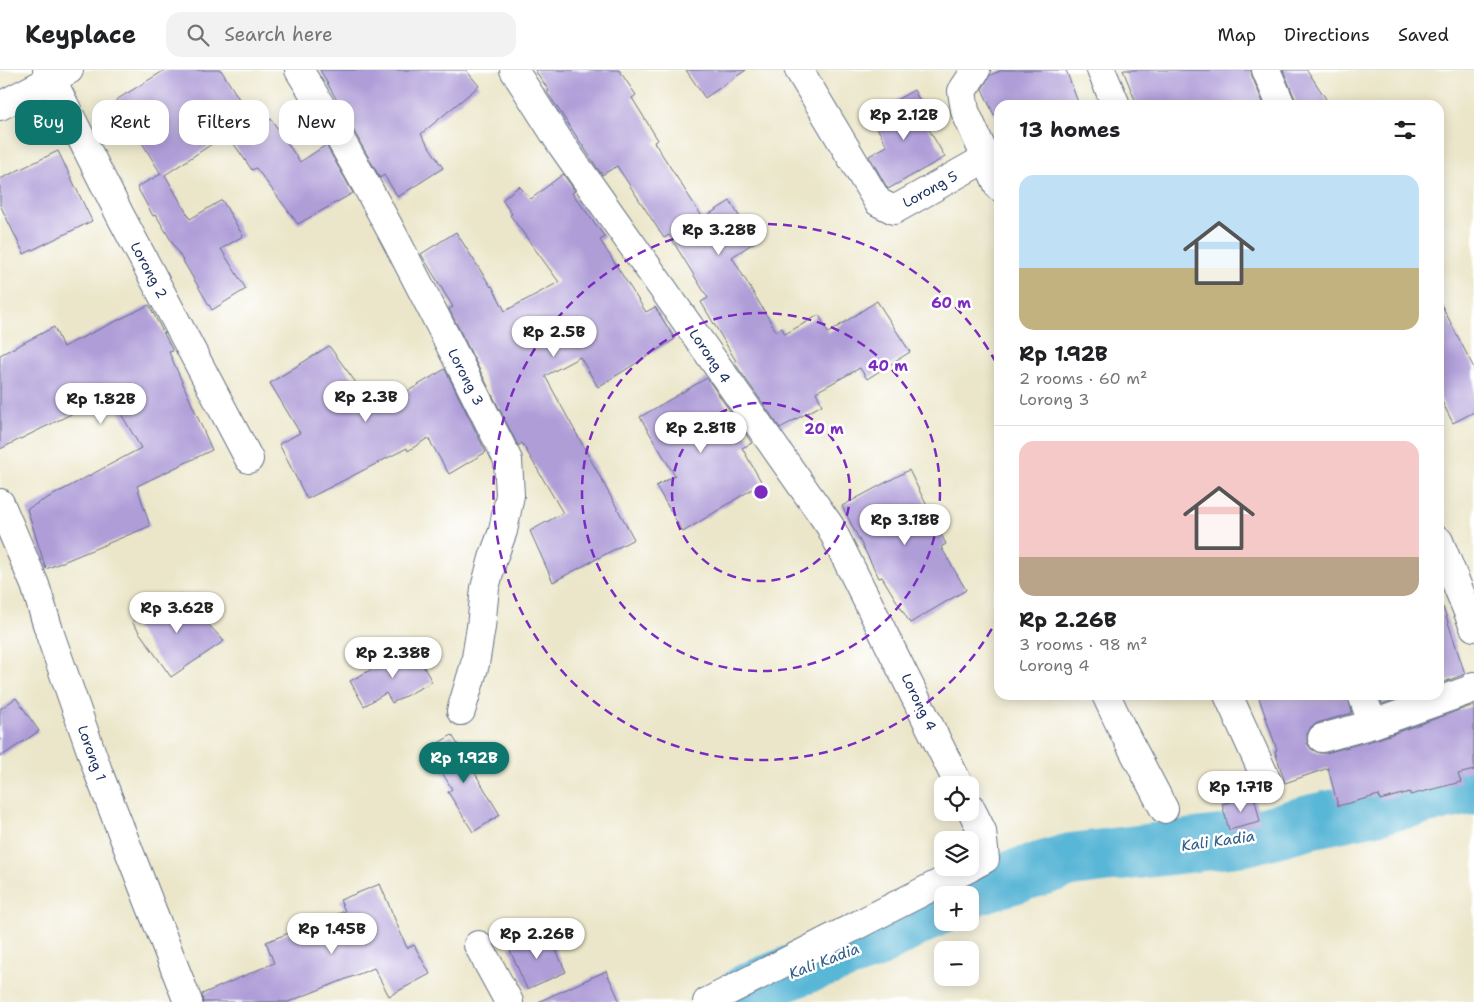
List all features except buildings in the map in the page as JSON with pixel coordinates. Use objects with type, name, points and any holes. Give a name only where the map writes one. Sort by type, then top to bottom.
[{"type":"street","name":"Lorong 3","points":[[299,70],[383,213],[508,460],[510,495],[503,531],[493,558],[486,588],[475,664],[461,711]]},
{"type":"street","name":"Lorong 4","points":[[514,70],[561,144],[830,526],[955,776]]},
{"type":"street","name":"Lorong 5","points":[[799,70],[878,202],[894,210],[986,158]]},
{"type":"street","points":[[976,70],[962,92],[965,111],[994,176]]},
{"type":"street","points":[[1101,70],[1114,100]]},
{"type":"street","points":[[1266,70],[1279,100]]},
{"type":"street","points":[[0,106],[56,73]]},
{"type":"street","name":"Lorong 2","points":[[56,73],[120,215],[249,459]]},
{"type":"street","name":"Lorong 1","points":[[0,503],[35,585],[51,637],[99,774],[188,1002]]},
{"type":"street","points":[[1444,553],[1474,627]]},
{"type":"street","points":[[1444,699],[1472,689],[1474,686]]},
{"type":"street","points":[[1108,700],[1120,727],[1164,809]]},
{"type":"street","points":[[1230,700],[1266,778]]},
{"type":"street","points":[[1364,700],[1372,724]]},
{"type":"street","points":[[1322,738],[1372,724],[1441,700]]},
{"type":"street","points":[[977,821],[982,831],[985,859],[979,862]]},
{"type":"street","points":[[708,1002],[952,876]]},
{"type":"street","points":[[478,946],[509,1002]]},
{"type":"waterway","name":"Kali Kadia","points":[[979,887],[1071,860],[1245,839],[1313,821],[1474,787]]},
{"type":"waterway","name":"Kali Kadia","points":[[740,996],[748,990],[797,970],[871,944],[934,910]]}]
